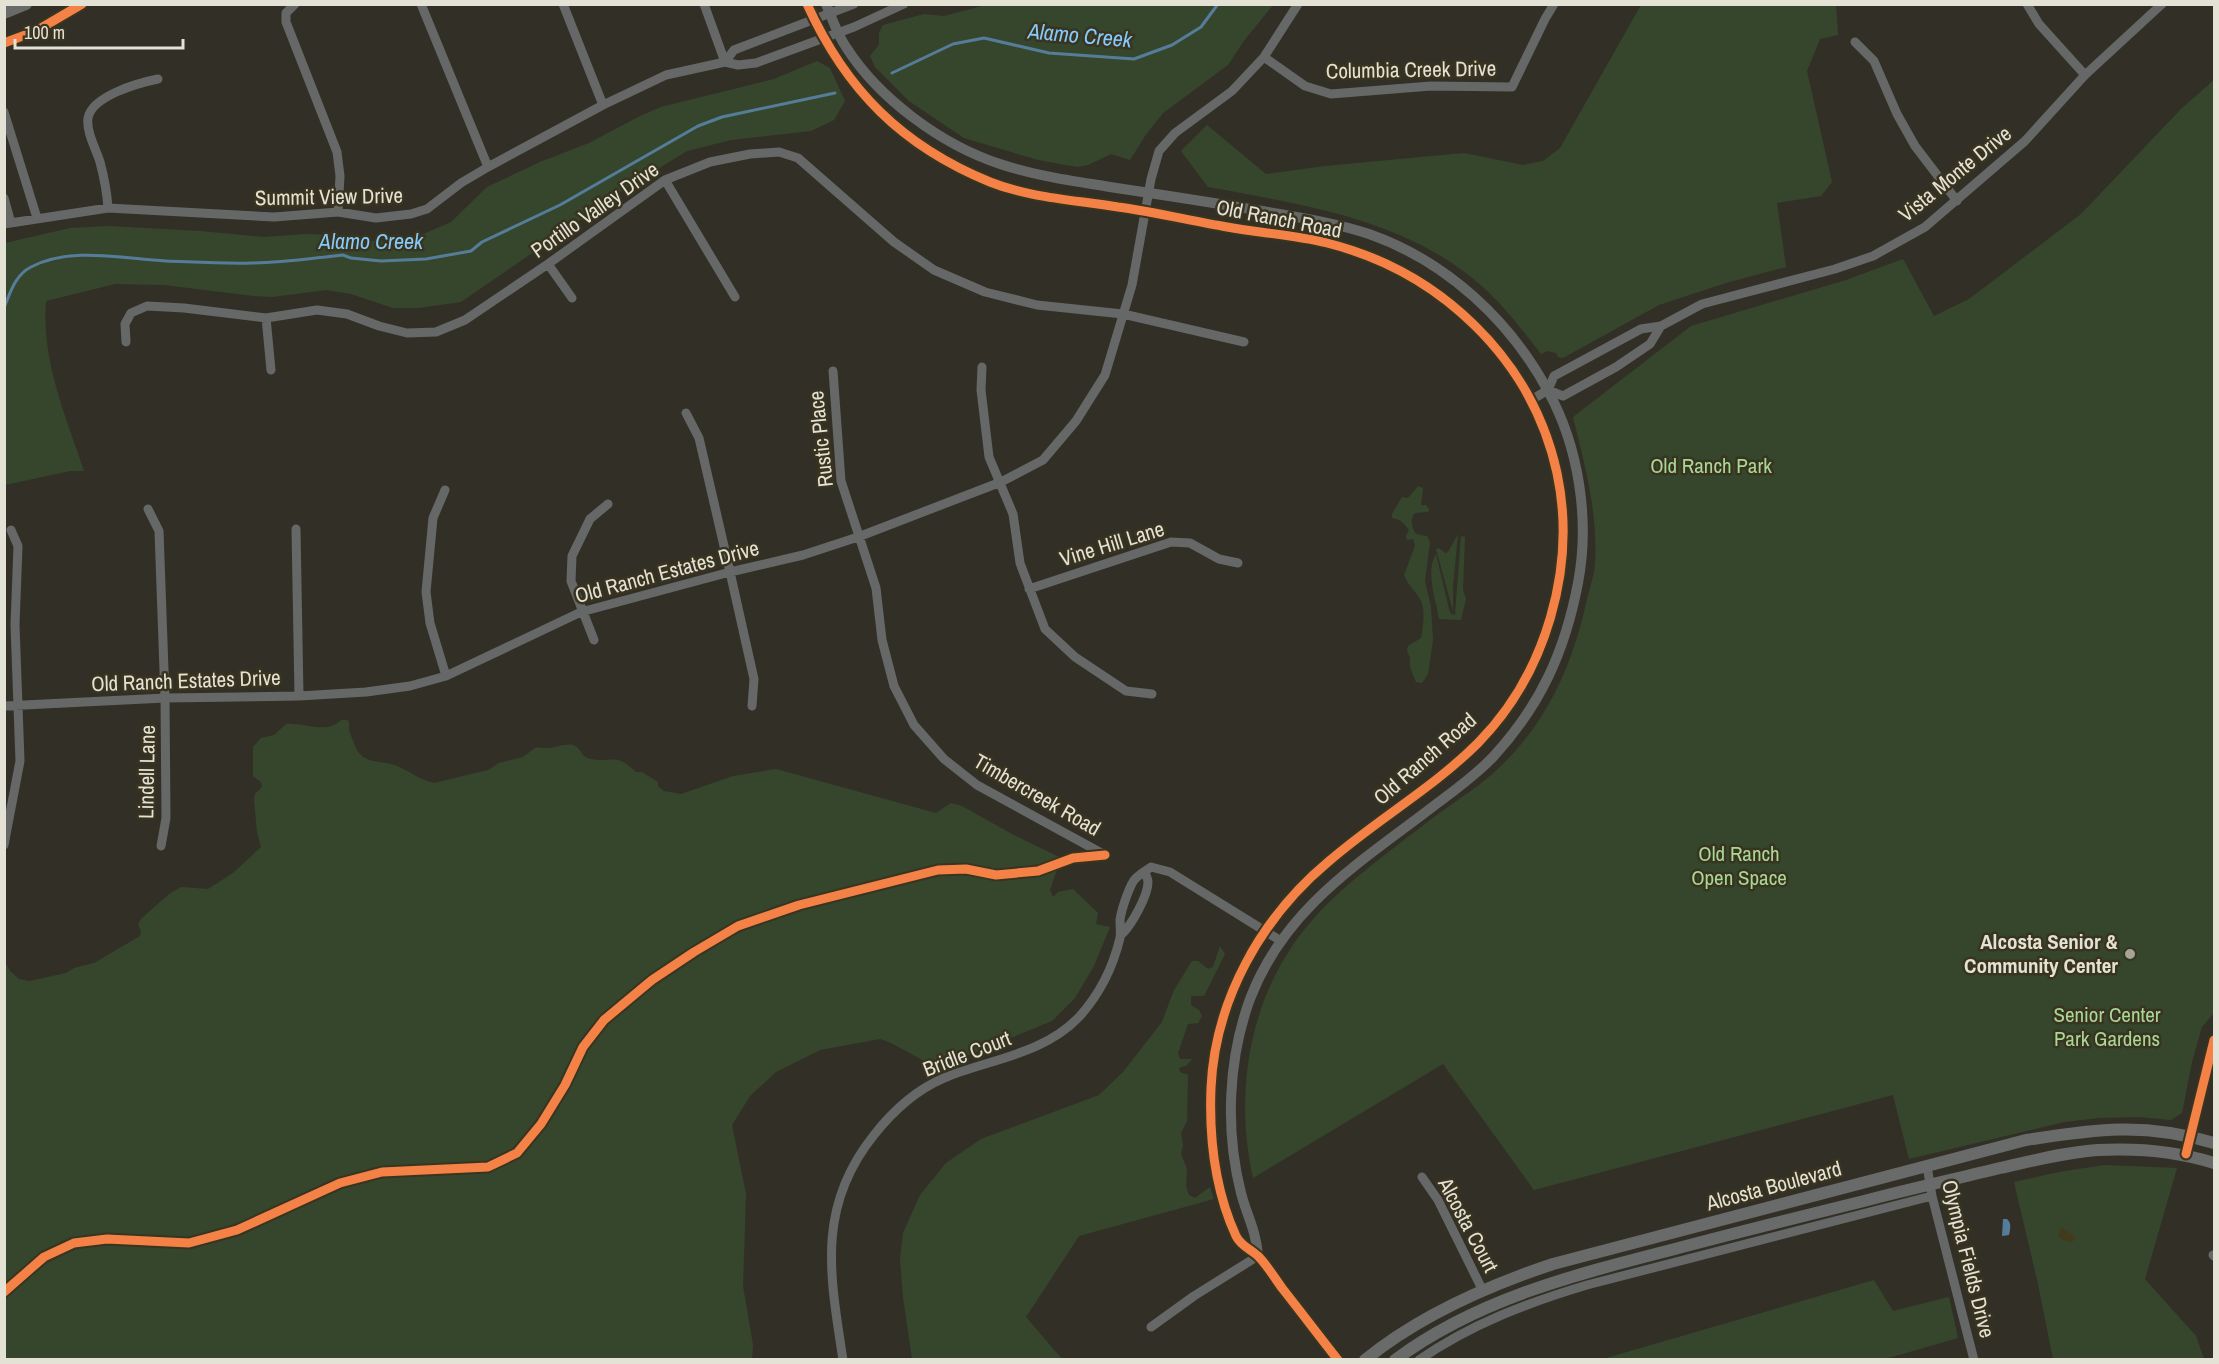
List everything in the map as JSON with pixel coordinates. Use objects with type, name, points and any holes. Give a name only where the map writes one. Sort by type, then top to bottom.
[{"type":"main road","points":[[4,13],[26,4]]},
{"type":"main road","points":[[4,43],[36,31],[82,4]]},
{"type":"main road","name":"Alcosta Boulevard","points":[[1365,1359],[1405,1331],[1513,1277],[1553,1264],[2026,1140],[2092,1130],[2141,1128],[2191,1136],[2214,1143]]},
{"type":"main road","name":"Alcosta Boulevard","points":[[1395,1359],[1441,1329],[1529,1289],[1620,1263],[1931,1190],[2034,1161],[2096,1150],[2142,1149],[2186,1154],[2214,1163]]},
{"type":"street","points":[[295,4],[286,13],[286,22],[337,152],[340,176],[338,212]]},
{"type":"street","points":[[421,4],[488,167]]},
{"type":"street","points":[[562,4],[603,105]]},
{"type":"street","points":[[704,4],[725,62]]},
{"type":"street","name":"Old Ranch Road","points":[[807,4],[830,51],[863,96],[895,126],[944,161],[995,184],[1051,198],[1325,243],[1365,255],[1406,272],[1443,297],[1481,329],[1520,379],[1541,420],[1553,460],[1563,510],[1561,568],[1550,620],[1536,656],[1508,706],[1479,742],[1436,779],[1327,862],[1289,898],[1242,969],[1231,993],[1219,1032],[1212,1073],[1210,1116],[1215,1167],[1223,1201],[1239,1242],[1258,1256],[1338,1359]]},
{"type":"street","name":"Summit View Drive","points":[[725,62],[734,50],[815,21],[828,9],[854,4]]},
{"type":"street","name":"Summit View Drive","points":[[8,224],[108,208],[274,217],[338,212],[376,218],[411,214],[426,209],[461,183],[488,167],[603,105],[666,75],[725,62],[738,65],[756,63],[904,4]]},
{"type":"street","name":"Old Ranch Estates Drive","points":[[4,706],[165,698],[299,696],[410,686],[446,676],[581,612],[802,555],[858,537],[1001,482],[1043,459],[1076,421],[1105,375],[1132,285],[1159,151],[1174,133],[1232,91],[1264,57],[1298,4]]},
{"type":"street","name":"Columbia Creek Drive","points":[[1264,57],[1305,86],[1331,94],[1431,86],[1512,87],[1554,4]]},
{"type":"street","points":[[2027,4],[2038,24],[2085,75]]},
{"type":"street","name":"Vista Monte Drive","points":[[1530,400],[1548,390],[1554,376],[1641,329],[1661,326],[1702,304],[1835,269],[1873,256],[1925,227],[1958,201],[2025,141],[2085,75],[2162,4]]},
{"type":"street","name":"Old Ranch Road","points":[[828,9],[844,45],[877,88],[909,114],[953,143],[998,164],[1053,177],[1149,194],[1326,222],[1372,235],[1416,255],[1457,281],[1498,318],[1548,390],[1559,412],[1575,464],[1582,509],[1580,571],[1570,625],[1554,668],[1523,720],[1491,760],[1338,879],[1300,914],[1271,955],[1250,999],[1239,1037],[1233,1074],[1231,1115],[1234,1162],[1242,1196],[1256,1235],[1258,1256]]},
{"type":"street","points":[[1855,42],[1874,61],[1897,114],[1915,146],[1958,201]]},
{"type":"street","points":[[108,208],[100,165],[88,126],[90,110],[96,103],[138,83],[158,79]]},
{"type":"street","points":[[4,112],[37,218]]},
{"type":"street","name":"Portillo Valley Drive","points":[[126,342],[125,324],[130,313],[147,306],[266,318],[317,310],[347,314],[407,333],[436,332],[465,320],[665,180],[710,162],[750,154],[779,152],[798,158],[894,242],[934,270],[985,292],[1036,305],[1123,314],[1244,342]]},
{"type":"street","points":[[665,180],[735,297]]},
{"type":"street","points":[[4,198],[8,224]]},
{"type":"street","points":[[548,264],[572,298]]},
{"type":"street","points":[[266,318],[271,370]]},
{"type":"street","name":"Vista Monte Drive","points":[[1548,390],[1563,396],[1616,367],[1650,344],[1661,326]]},
{"type":"street","points":[[982,367],[981,390],[989,457],[1013,514],[1020,563],[1045,629],[1074,657],[1126,691],[1152,694]]},
{"type":"street","name":"Rustic Place","points":[[832,371],[841,481],[858,537]]},
{"type":"street","points":[[686,413],[699,438],[730,572],[754,679],[752,706]]},
{"type":"street","points":[[445,490],[433,518],[426,592],[430,623],[446,676]]},
{"type":"street","points":[[594,640],[581,612],[571,581],[572,556],[590,519],[608,504]]},
{"type":"street","name":"Lindell Lane","points":[[148,509],[159,531],[165,698],[166,818],[161,846]]},
{"type":"street","points":[[296,529],[299,696]]},
{"type":"street","points":[[4,845],[20,760],[20,705],[15,625],[18,546],[11,530]]},
{"type":"street","name":"Timbercreek Road","points":[[858,537],[876,588],[882,640],[894,686],[914,725],[944,759],[977,785],[1105,855]]},
{"type":"street","name":"Vine Hill Lane","points":[[1029,589],[1171,542],[1191,543],[1219,559],[1238,563]]},
{"type":"street","points":[[1145,872],[1148,868],[1156,867],[1170,872],[1281,941]]},
{"type":"street","name":"Bridle Court","points":[[843,1359],[830,1255],[836,1208],[858,1154],[888,1117],[925,1088],[944,1078],[1033,1048],[1062,1033],[1096,995],[1107,975],[1121,935],[1121,915],[1136,878],[1145,872],[1148,883],[1144,894],[1130,927],[1121,935]]},
{"type":"street","points":[[2186,1154],[2214,1040]]},
{"type":"street","name":"Olympia Fields Drive","points":[[1927,1166],[1974,1359]]},
{"type":"street","name":"Alcosta Court","points":[[1422,1177],[1438,1200],[1483,1291]]},
{"type":"street","name":"Alcosta Boulevard","points":[[1419,1359],[1443,1343],[1487,1320],[1534,1300],[1931,1190]]},
{"type":"street","points":[[1151,1327],[1194,1296],[1258,1256]]},
{"type":"green space","points":[[1000,4],[1273,5],[1243,42],[1228,65],[1163,113],[1130,160],[1111,154],[1088,165],[1077,167],[1038,160],[964,138],[909,101],[875,67],[870,56],[879,45],[879,33],[883,25],[924,14],[944,16],[982,6]]},
{"type":"green space","points":[[1641,5],[1836,5],[1838,35],[1820,39],[1807,71],[1832,182],[1821,196],[1777,203],[1786,267],[1726,283],[1659,305],[1563,358],[1547,351],[1541,354],[1484,288],[1454,265],[1422,246],[1389,230],[1354,218],[1208,187],[1181,151],[1207,125],[1266,174],[1464,153],[1523,165],[1543,161],[1560,148]]},
{"type":"green space","points":[[817,61],[830,68],[845,101],[834,120],[811,131],[731,140],[687,151],[628,187],[461,302],[418,308],[393,308],[351,294],[326,290],[272,297],[164,285],[115,284],[46,301],[45,323],[51,366],[56,388],[84,471],[70,471],[5,485],[5,243],[70,228],[109,226],[264,237],[306,234],[365,241],[410,240],[451,222],[487,187],[540,162],[589,143],[640,116],[661,107],[774,79]]},
{"type":"green space","name":"Old Ranch Open Space","points":[[2214,80],[2214,1013],[2202,1027],[2192,1062],[2182,1113],[2171,1120],[2139,1117],[2064,1122],[1909,1159],[1893,1095],[1534,1190],[1443,1064],[1253,1178],[1247,1146],[1246,1080],[1259,1016],[1270,986],[1285,957],[1304,930],[1347,885],[1505,762],[1535,726],[1567,666],[1582,622],[1595,564],[1593,508],[1573,417],[1691,326],[1846,280],[1903,259],[1934,316],[1969,299],[2081,214],[2181,109]]},
{"type":"green space","points":[[1418,486],[1423,488],[1421,505],[1426,505],[1429,509],[1428,512],[1415,513],[1412,524],[1416,534],[1427,536],[1430,542],[1425,581],[1431,607],[1433,640],[1428,674],[1422,683],[1416,682],[1407,650],[1408,646],[1421,638],[1423,624],[1422,603],[1404,575],[1415,546],[1413,539],[1407,540],[1409,530],[1405,525],[1392,518],[1402,497],[1408,498]]},
{"type":"green space","points":[[1458,534],[1453,611],[1436,549],[1448,552]]},
{"type":"green space","points":[[1461,536],[1465,537],[1463,590],[1466,599],[1461,620],[1439,619],[1431,577],[1433,561],[1436,554],[1449,609],[1451,614],[1455,615]]},
{"type":"green space","points":[[341,720],[348,720],[353,741],[363,757],[397,766],[434,783],[488,770],[499,763],[523,757],[535,748],[573,745],[588,758],[618,760],[636,772],[642,772],[658,782],[658,786],[664,791],[681,794],[733,776],[776,769],[936,813],[951,803],[962,806],[1061,858],[1050,890],[1053,897],[1058,892],[1073,889],[1098,913],[1096,924],[1110,927],[1094,966],[1075,998],[1052,1021],[937,1068],[880,1039],[820,1050],[776,1072],[750,1096],[732,1125],[746,1194],[743,1286],[753,1345],[752,1359],[5,1359],[5,962],[10,971],[19,979],[29,981],[66,973],[74,968],[94,963],[140,936],[141,931],[138,924],[141,919],[169,894],[181,887],[208,889],[233,873],[261,847],[254,799],[255,794],[262,787],[261,782],[253,776],[253,747],[261,738],[274,735],[286,724],[329,727]]},
{"type":"green space","points":[[1220,946],[1225,954],[1204,996],[1191,996],[1191,1005],[1199,1010],[1202,1016],[1198,1023],[1188,1024],[1178,1053],[1180,1059],[1192,1059],[1187,1065],[1179,1068],[1180,1072],[1188,1075],[1187,1121],[1181,1133],[1183,1145],[1181,1154],[1187,1169],[1186,1186],[1189,1195],[1195,1198],[1210,1187],[1214,1199],[1079,1236],[1026,1317],[1062,1359],[912,1359],[900,1259],[903,1233],[920,1195],[946,1163],[981,1139],[1099,1095],[1123,1072],[1162,1022],[1174,990],[1192,961],[1198,961],[1208,969],[1213,967]]},
{"type":"green space","points":[[2104,1165],[2177,1168],[2145,1279],[2196,1336],[2204,1359],[2053,1359],[2014,1182]]},
{"type":"green space","points":[[1874,1280],[1893,1311],[1949,1297],[1958,1338],[1885,1359],[1603,1359]]},
{"type":"sand","points":[[2063,1228],[2074,1236],[2075,1239],[2072,1242],[2058,1236],[2060,1229]]},
{"type":"water","points":[[2003,1219],[2010,1222],[2009,1235],[2002,1236]]},
{"type":"waterway","name":"Alamo Creek","points":[[892,73],[953,44],[984,38],[1049,53],[1134,59],[1172,45],[1201,27],[1218,4]]},
{"type":"waterway","name":"Alamo Creek","points":[[4,308],[14,285],[25,270],[63,257],[97,255],[166,261],[264,263],[343,255],[381,261],[426,259],[471,251],[482,242],[560,205],[698,126],[722,117],[835,93]]},
{"type":"waterway","name":"Alamo Creek","points":[[4,333],[4,346]]},
{"type":"cycle path","points":[[4,43],[36,31],[82,4]]},
{"type":"cycle path","points":[[807,4],[822,35],[840,63],[880,112],[904,133],[958,168],[1021,192],[1315,240],[1368,256],[1407,275],[1442,298],[1475,325],[1503,357],[1526,392],[1545,431],[1557,473],[1562,509],[1563,545],[1559,582],[1550,617],[1538,652],[1522,685],[1502,715],[1461,759],[1328,862],[1282,909],[1246,963],[1232,993],[1214,1055],[1211,1088],[1212,1145],[1218,1182],[1236,1236],[1264,1263],[1338,1360]]},
{"type":"cycle path","points":[[4,1292],[44,1257],[74,1243],[107,1239],[189,1243],[237,1230],[340,1183],[382,1172],[488,1167],[517,1153],[541,1124],[565,1085],[583,1047],[604,1020],[652,980],[738,926],[799,905],[938,870],[966,869],[996,875],[1038,871],[1073,858],[1105,855]]},
{"type":"cycle path","points":[[2186,1154],[2214,1040]]},
{"type":"place","name":"Alcosta Senior & Community Center","points":[[2130,954]]},
{"type":"park label","name":"Old Ranch Park","points":[[1711,466]]},
{"type":"park label","name":"Senior Center Park Gardens","points":[[2107,1027]]}]
